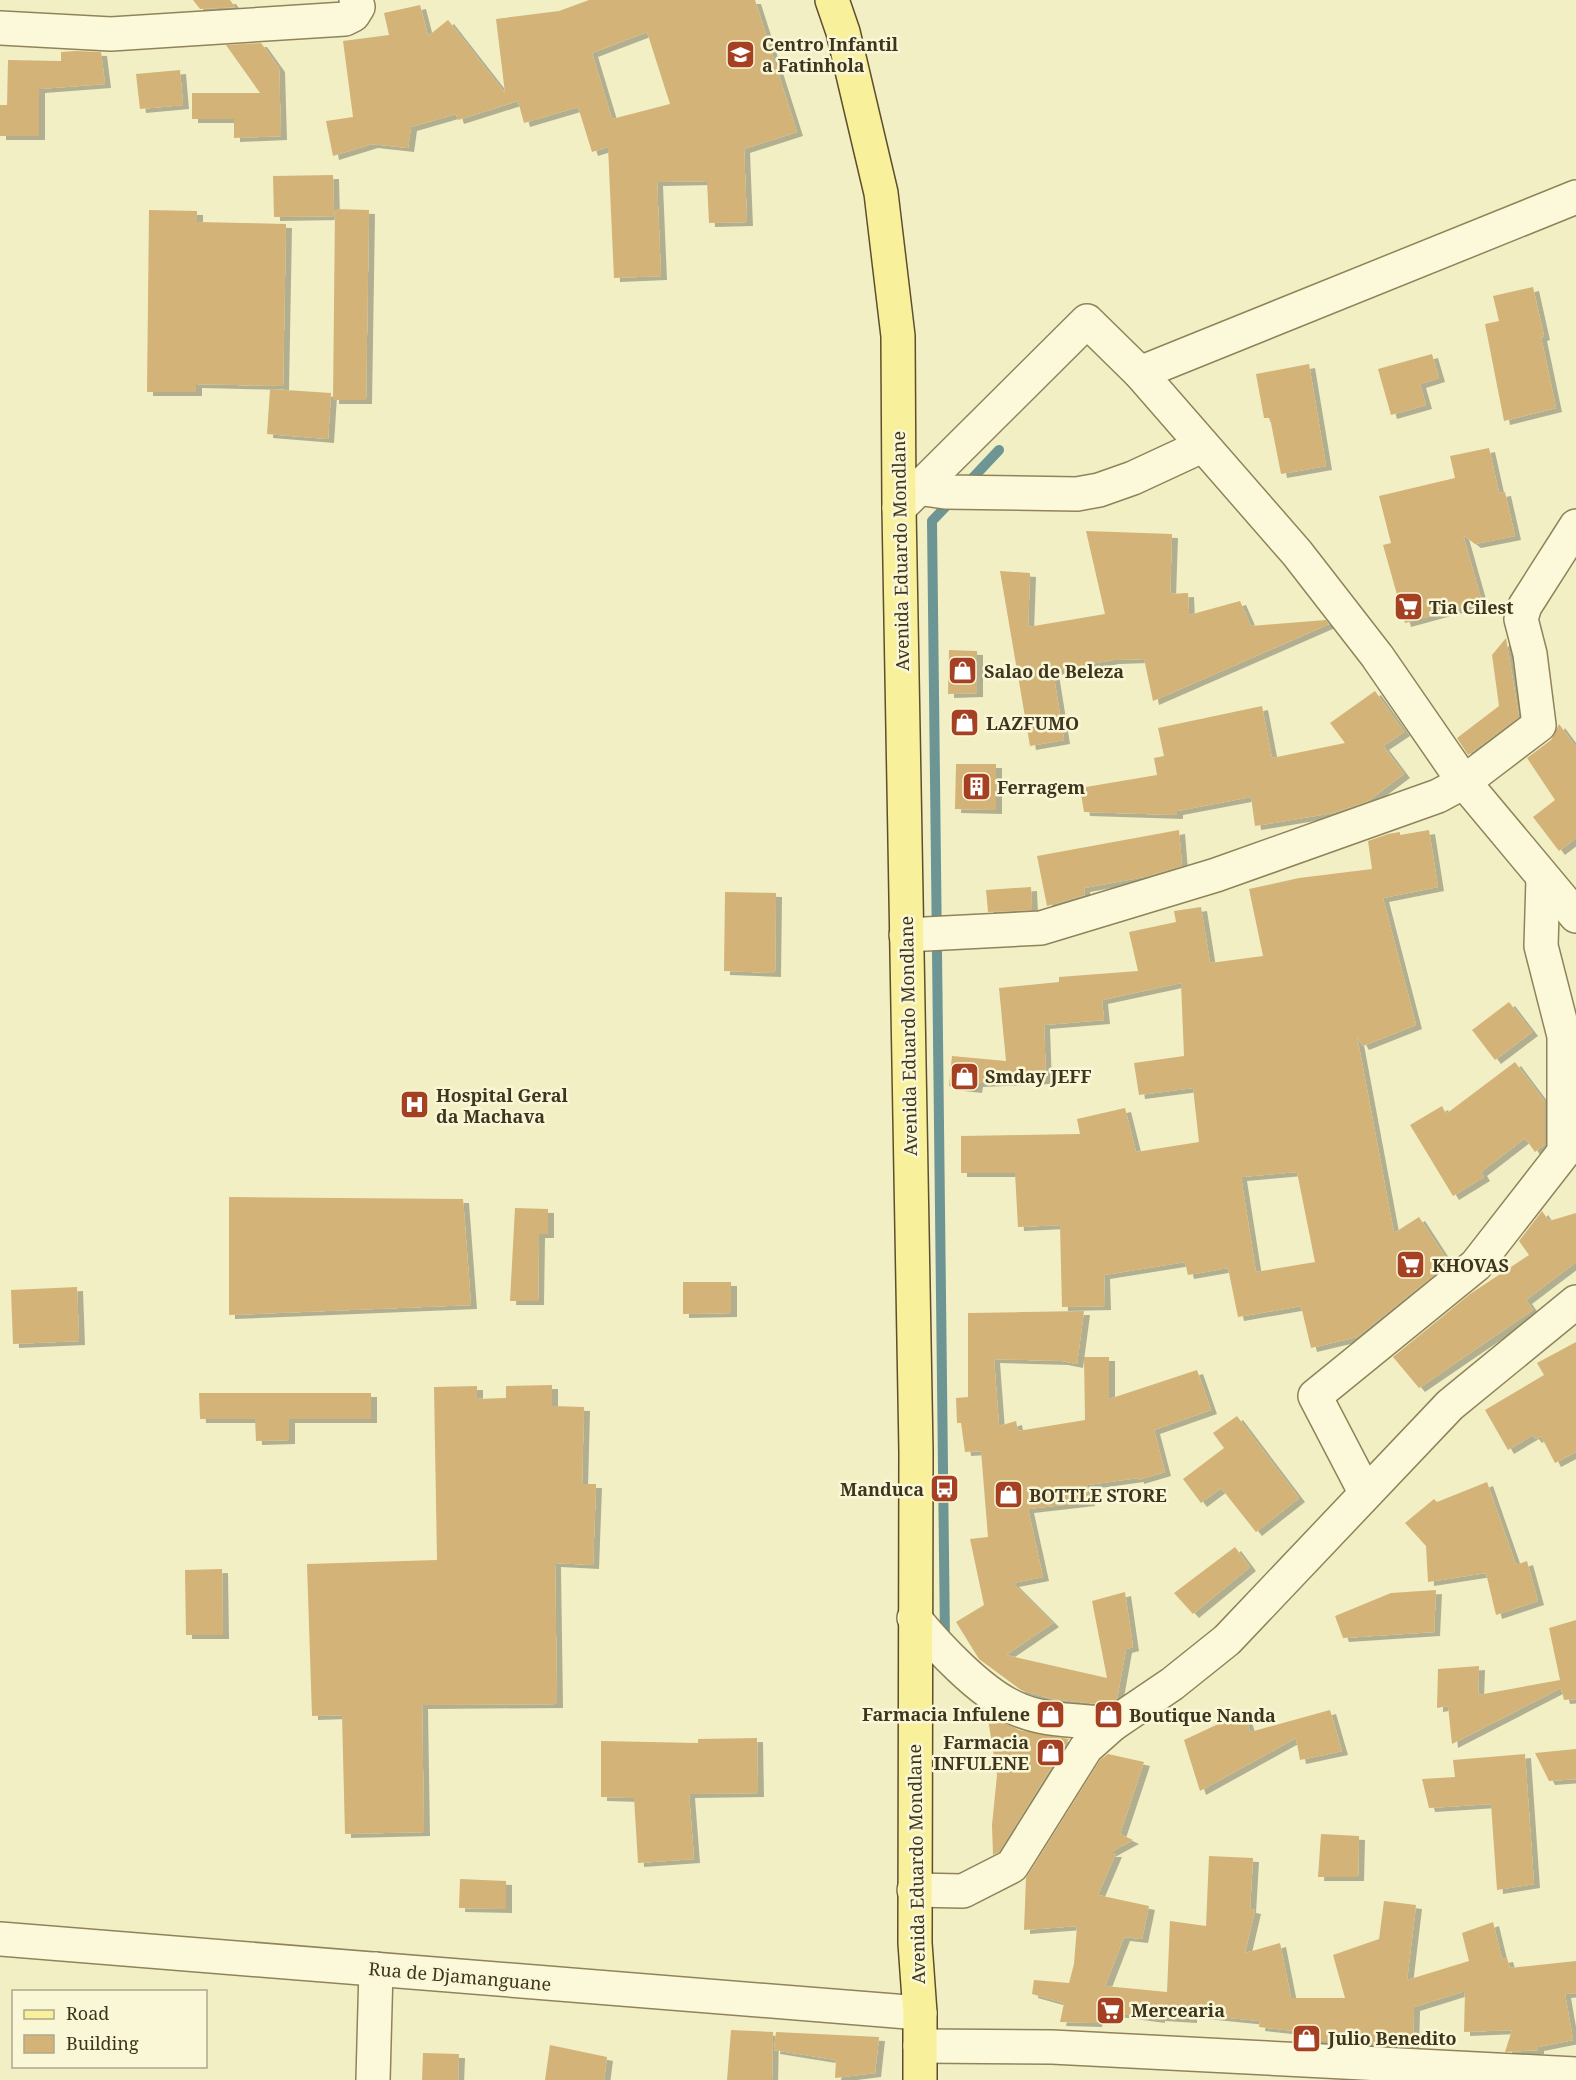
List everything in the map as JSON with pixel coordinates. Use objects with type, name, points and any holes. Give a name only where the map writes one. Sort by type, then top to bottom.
[{"type":"main road","name":"Avenida Eduardo Mondlane","points":[[832,0],[843,32],[881,193],[898,336],[908,498],[906,935],[915,1452],[914,1890],[920,2013],[920,2080]]},
{"type":"street","points":[[0,28],[111,34],[345,19],[353,15],[358,7],[356,0]]},
{"type":"street","points":[[1140,374],[1576,197]]},
{"type":"street","points":[[908,498],[1087,321],[1140,374],[1297,553],[1377,656],[1464,782],[1576,916]]},
{"type":"street","points":[[908,498],[945,492],[1077,494],[1099,490],[1133,478],[1202,446]]},
{"type":"street","points":[[906,935],[1041,928],[1216,875],[1438,796],[1464,782],[1539,725],[1539,713],[1522,613],[1576,526]]},
{"type":"street","points":[[1365,1492],[1315,1396],[1476,1265],[1564,1152],[1564,1036],[1541,946],[1543,879]]},
{"type":"street","points":[[914,1890],[963,1891],[1012,1866],[1086,1748],[1113,1724],[1172,1684],[1227,1640],[1450,1405],[1573,1310]]},
{"type":"street","points":[[914,1618],[941,1651],[1013,1707],[1036,1715],[1113,1724]]},
{"type":"street","name":"Rua de Djamanguane","points":[[0,1939],[920,2013]]},
{"type":"street","points":[[373,2080],[376,1969]]},
{"type":"street","points":[[920,2046],[1053,2047],[1521,2076],[1576,2074]]},
{"type":"building","points":[[193,0],[230,0],[235,7],[200,9]]},
{"type":"building","points":[[589,0],[755,0],[797,132],[744,149],[747,222],[709,223],[707,181],[657,182],[661,276],[614,278],[608,147],[592,152],[578,107],[524,123],[518,101],[458,120],[456,114],[411,127],[408,148],[372,144],[333,156],[326,121],[353,117],[343,41],[389,35],[384,13],[420,5],[428,36],[448,20],[505,93],[496,19],[559,11]],"holes":[[[647,32],[670,104],[612,119],[592,53]]]},
{"type":"building","points":[[261,43],[279,68],[281,136],[234,138],[234,119],[192,119],[192,93],[260,93],[226,45]]},
{"type":"building","points":[[61,52],[101,52],[105,84],[39,89],[39,136],[0,136],[0,105],[7,105],[8,60],[61,61]]},
{"type":"building","points":[[180,70],[183,105],[140,109],[136,74]]},
{"type":"building","points":[[333,175],[334,216],[274,217],[273,176]]},
{"type":"building","points":[[335,209],[369,210],[366,400],[333,400]]},
{"type":"building","points":[[149,210],[197,211],[197,222],[286,224],[283,386],[196,384],[196,392],[147,392]]},
{"type":"building","points":[[1533,287],[1556,408],[1504,421],[1485,324],[1499,321],[1493,296]]},
{"type":"building","points":[[1432,354],[1439,378],[1420,384],[1426,405],[1391,415],[1378,369]]},
{"type":"building","points":[[1309,364],[1326,466],[1281,474],[1270,418],[1264,418],[1256,374]]},
{"type":"building","points":[[270,389],[331,393],[328,439],[267,434]]},
{"type":"building","points":[[1489,448],[1499,493],[1505,492],[1515,536],[1475,544],[1463,535],[1482,602],[1405,623],[1383,545],[1391,543],[1379,496],[1455,478],[1450,456]]},
{"type":"building","points":[[1086,531],[1172,534],[1170,594],[1188,593],[1189,615],[1240,601],[1251,626],[1326,620],[1329,624],[1153,701],[1144,659],[1113,660],[1053,671],[1064,740],[1030,746],[1000,571],[1030,573],[1028,627],[1105,614]]},
{"type":"building","points":[[1506,638],[1519,717],[1468,755],[1457,738],[1499,706],[1492,655]]},
{"type":"building","points":[[949,650],[977,651],[977,693],[948,694]]},
{"type":"building","points":[[1375,691],[1404,732],[1383,746],[1404,774],[1368,801],[1333,813],[1255,826],[1251,797],[1177,811],[1177,815],[1084,812],[1080,788],[1157,775],[1154,758],[1164,756],[1158,728],[1262,706],[1272,758],[1345,743],[1330,723]]},
{"type":"building","points":[[1559,724],[1576,747],[1576,838],[1559,851],[1533,817],[1555,800],[1527,758],[1551,740]]},
{"type":"building","name":"Ferragem","points":[[956,764],[996,764],[996,810],[955,809]]},
{"type":"building","points":[[1179,830],[1182,866],[1144,877],[1084,888],[1085,895],[1047,906],[1037,856]]},
{"type":"building","points":[[1429,830],[1438,887],[1383,898],[1416,1025],[1363,1046],[1357,1036],[1394,1233],[1419,1217],[1449,1263],[1357,1337],[1311,1348],[1301,1306],[1238,1317],[1228,1268],[1188,1275],[1185,1262],[1104,1275],[1105,1306],[1062,1307],[1060,1225],[1018,1227],[1015,1173],[961,1173],[961,1136],[1080,1134],[1077,1119],[1125,1108],[1136,1152],[1199,1142],[1193,1088],[1139,1095],[1134,1063],[1184,1056],[1181,983],[1102,1000],[1104,1020],[1044,1025],[1046,1080],[977,1083],[976,1089],[949,1086],[952,1056],[1006,1061],[999,988],[1059,982],[1059,977],[1138,971],[1129,932],[1176,922],[1174,911],[1201,907],[1210,963],[1263,956],[1249,889],[1299,878],[1372,869],[1368,841],[1388,834],[1400,832],[1400,835]],"holes":[[[1297,1172],[1315,1262],[1256,1272],[1241,1177]]]},
{"type":"building","points":[[1031,887],[1032,910],[988,912],[986,890]]},
{"type":"building","points":[[725,892],[776,893],[775,973],[724,971]]},
{"type":"building","points":[[1509,1002],[1532,1032],[1495,1060],[1472,1030]]},
{"type":"building","points":[[1515,1062],[1545,1102],[1545,1144],[1535,1152],[1525,1138],[1481,1172],[1484,1177],[1453,1196],[1410,1125],[1442,1106],[1446,1114]]},
{"type":"building","points":[[229,1197],[463,1199],[471,1305],[229,1315]]},
{"type":"building","points":[[515,1208],[548,1209],[548,1234],[539,1234],[538,1301],[510,1301]]},
{"type":"building","points":[[1542,1211],[1549,1221],[1576,1213],[1576,1262],[1526,1300],[1533,1310],[1419,1388],[1393,1357],[1470,1294],[1529,1255],[1519,1241]]},
{"type":"building","points":[[683,1282],[731,1282],[731,1313],[683,1314]]},
{"type":"building","points":[[77,1287],[79,1341],[13,1344],[11,1290]]},
{"type":"building","points":[[1084,1311],[1077,1364],[1062,1361],[994,1359],[999,1426],[1016,1421],[1018,1431],[1085,1420],[1084,1357],[1109,1357],[1109,1399],[1197,1370],[1211,1410],[1154,1430],[1165,1472],[1138,1480],[1138,1478],[1087,1485],[1089,1502],[1028,1509],[1043,1577],[1013,1583],[1053,1623],[1006,1655],[1107,1678],[1092,1601],[1125,1592],[1133,1647],[1126,1649],[1117,1699],[1108,1705],[1052,1699],[1021,1690],[979,1659],[956,1622],[984,1605],[970,1539],[988,1537],[981,1451],[965,1452],[961,1423],[957,1423],[956,1398],[968,1397],[968,1313]]},
{"type":"building","points":[[1576,1342],[1576,1452],[1555,1463],[1541,1436],[1536,1439],[1533,1435],[1508,1450],[1485,1410],[1544,1375],[1537,1363]]},
{"type":"building","points":[[552,1385],[552,1406],[584,1407],[582,1484],[596,1484],[593,1565],[555,1563],[557,1704],[422,1705],[424,1832],[345,1834],[342,1715],[312,1716],[307,1564],[437,1560],[434,1387],[477,1386],[477,1399],[506,1398],[506,1386]]},
{"type":"building","points":[[199,1393],[371,1393],[371,1419],[289,1419],[289,1440],[256,1441],[255,1419],[200,1419]]},
{"type":"building","points":[[1237,1416],[1299,1498],[1256,1532],[1221,1488],[1201,1503],[1183,1479],[1224,1448],[1213,1433]]},
{"type":"building","points":[[1487,1482],[1516,1565],[1527,1561],[1538,1601],[1496,1615],[1486,1573],[1428,1582],[1426,1546],[1405,1523],[1434,1499],[1437,1502]]},
{"type":"building","points":[[1235,1547],[1250,1567],[1193,1614],[1174,1593]]},
{"type":"building","points":[[222,1569],[223,1635],[186,1635],[185,1570]]},
{"type":"building","points":[[1436,1590],[1434,1632],[1343,1638],[1335,1616],[1391,1593]]},
{"type":"building","points":[[1576,1620],[1576,1699],[1564,1700],[1561,1688],[1452,1744],[1448,1706],[1437,1708],[1438,1669],[1479,1666],[1478,1695],[1560,1680],[1549,1628]]},
{"type":"building","points":[[1330,1710],[1342,1751],[1300,1760],[1296,1738],[1200,1791],[1184,1740],[1244,1712],[1250,1732]]},
{"type":"building","points":[[987,1713],[1019,1730],[1069,1739],[999,1852],[993,1855],[992,1825],[997,1775]]},
{"type":"building","points":[[757,1738],[758,1793],[689,1794],[694,1859],[638,1863],[634,1798],[601,1797],[601,1741],[698,1743],[698,1739]]},
{"type":"building","points":[[1576,1749],[1576,1779],[1549,1781],[1535,1753]]},
{"type":"building","points":[[1108,1754],[1144,1762],[1120,1834],[1133,1840],[1109,1853],[1116,1853],[1098,1895],[1149,1906],[1142,1939],[1124,1937],[1105,1986],[1167,1992],[1170,1921],[1206,1926],[1209,1856],[1253,1858],[1250,1909],[1255,1910],[1245,1953],[1280,1943],[1291,1998],[1345,1998],[1333,1955],[1379,1939],[1384,1901],[1416,1905],[1407,1980],[1469,1961],[1462,1933],[1493,1922],[1502,1959],[1507,1958],[1510,1968],[1576,1961],[1576,1993],[1565,1994],[1573,2040],[1538,2047],[1538,2050],[1505,2052],[1512,2030],[1464,2032],[1465,1991],[1414,2007],[1413,2044],[1304,2040],[1304,2032],[1259,2027],[1260,2021],[1191,2014],[1191,2019],[1159,2017],[1159,2019],[1099,2011],[1096,2023],[1060,2022],[1064,2003],[1032,1994],[1034,1980],[1069,1983],[1074,1964],[1077,1926],[1024,1930],[1026,1878],[1100,1760]]},
{"type":"building","points":[[1525,1754],[1534,1884],[1497,1890],[1491,1804],[1429,1808],[1422,1779],[1455,1777],[1453,1760]]},
{"type":"building","points":[[1321,1834],[1359,1836],[1358,1877],[1318,1877]]},
{"type":"building","points":[[460,1879],[506,1881],[506,1909],[459,1908]]},
{"type":"building","points":[[731,2030],[773,2032],[772,2080],[727,2080]]},
{"type":"building","points":[[776,2032],[879,2037],[875,2073],[835,2078],[836,2060],[774,2050]]},
{"type":"building","points":[[550,2045],[607,2057],[604,2080],[545,2080]]},
{"type":"building","points":[[423,2053],[459,2054],[458,2080],[422,2080]]},
{"type":"waterway","points":[[966,485],[999,450]]},
{"type":"waterway","points":[[945,1641],[932,521],[954,498]]},
{"type":"place","name":"Centro Infantil a Fatinhola","points":[[741,54]]},
{"type":"place","name":"Tia Cilest","points":[[1408,607]]},
{"type":"place","name":"Salao de Beleza","points":[[963,671]]},
{"type":"place","name":"LAZFUMO","points":[[965,723]]},
{"type":"place","name":"Ferragem","points":[[976,787]]},
{"type":"place","name":"Smday JEFF","points":[[964,1076]]},
{"type":"place","name":"Hospital Geral da Machava","points":[[415,1105]]},
{"type":"place","name":"KHOVAS","points":[[1411,1265]]},
{"type":"place","name":"Manduca","points":[[945,1489]]},
{"type":"place","name":"BOTTLE STORE","points":[[1008,1495]]},
{"type":"place","name":"Farmacia Infulene","points":[[1051,1714]]},
{"type":"place","name":"Boutique Nanda","points":[[1108,1715]]},
{"type":"place","name":"Farmacia INFULENE","points":[[1050,1752]]},
{"type":"place","name":"Mercearia","points":[[1110,2010]]},
{"type":"place","name":"Julio Benedito","points":[[1307,2038]]}]
